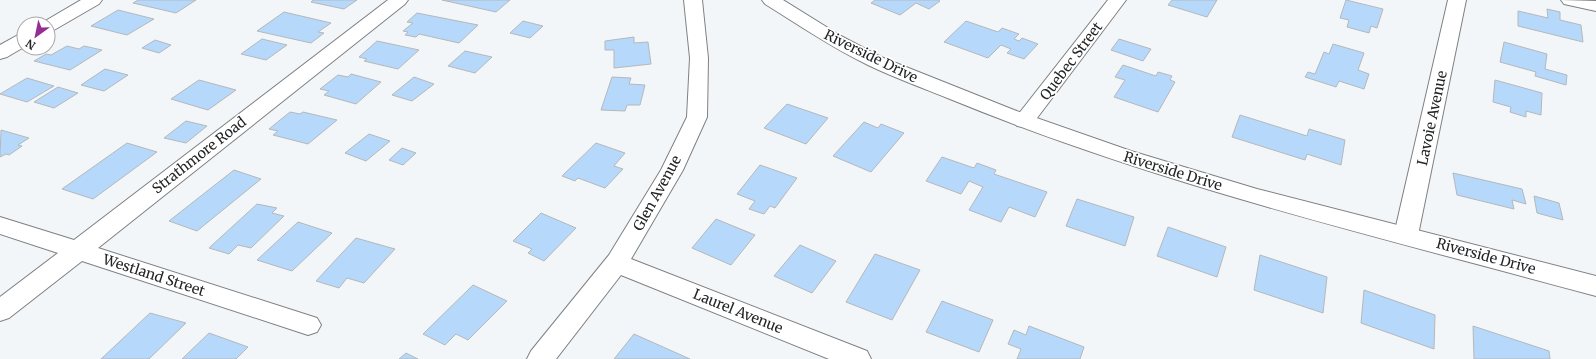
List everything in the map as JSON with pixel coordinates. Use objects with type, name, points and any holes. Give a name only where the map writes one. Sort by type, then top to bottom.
[{"type":"street","points":[[56,21],[90,0]]},
{"type":"street","name":"Strathmore Road","points":[[0,311],[399,0]]},
{"type":"street","name":"Glen Avenue","points":[[540,359],[617,263],[672,170],[697,117],[699,58],[693,0]]},
{"type":"street","name":"Riverside Drive","points":[[772,0],[834,40],[874,60],[1024,121],[1123,156],[1255,196],[1596,286]]},
{"type":"street","name":"Quebec Street","points":[[1024,121],[1117,0]]},
{"type":"street","name":"Lavoie Avenue","points":[[1406,235],[1457,0]]},
{"type":"street","points":[[1570,0],[1596,6]]},
{"type":"street","points":[[0,53],[16,44]]},
{"type":"street","name":"Westland Street","points":[[0,226],[308,325]]},
{"type":"street","name":"Laurel Avenue","points":[[617,263],[858,359]]},
{"type":"building","points":[[138,0],[196,0],[176,13],[133,3]]},
{"type":"building","points":[[313,0],[357,0],[344,9],[311,2]]},
{"type":"building","points":[[442,0],[510,0],[496,12]]},
{"type":"building","points":[[875,0],[940,1],[929,9],[916,3],[900,15],[871,3]]},
{"type":"building","points":[[1172,0],[1217,0],[1207,17],[1168,5]]},
{"type":"building","points":[[1346,0],[1383,9],[1377,28],[1371,26],[1369,33],[1347,27],[1349,20],[1340,18]]},
{"type":"building","points":[[1547,9],[1560,12],[1560,20],[1581,25],[1583,42],[1518,26],[1518,11],[1548,18]]},
{"type":"building","points":[[118,10],[154,19],[127,35],[91,26]]},
{"type":"building","points":[[284,12],[331,23],[318,32],[324,33],[311,43],[257,31]]},
{"type":"building","points":[[417,13],[478,25],[459,43],[419,34],[416,37],[405,35],[408,32],[403,31],[413,23],[407,22]]},
{"type":"building","points":[[523,21],[543,26],[530,38],[510,33]]},
{"type":"building","points":[[966,21],[998,32],[1002,28],[1019,34],[1014,39],[1019,41],[1022,38],[1038,44],[1024,59],[1007,53],[1011,49],[1001,45],[988,58],[944,42]]},
{"type":"building","points":[[634,37],[634,43],[648,42],[651,64],[614,68],[614,50],[605,50],[605,41]]},
{"type":"building","points":[[262,39],[287,45],[266,60],[241,54]]},
{"type":"building","points":[[1119,39],[1151,49],[1143,61],[1111,50]]},
{"type":"building","points":[[155,40],[171,45],[159,53],[142,48]]},
{"type":"building","points":[[377,41],[419,50],[398,69],[364,61],[367,59],[359,57]]},
{"type":"building","points":[[1504,42],[1547,54],[1545,69],[1567,75],[1566,85],[1535,76],[1536,72],[1500,62]]},
{"type":"building","points":[[1333,44],[1364,53],[1358,70],[1369,74],[1364,89],[1339,81],[1336,87],[1305,77],[1308,72],[1315,74],[1324,52],[1329,54]]},
{"type":"building","points":[[67,46],[79,49],[84,46],[102,50],[70,70],[34,61],[43,56],[56,56],[56,52]]},
{"type":"building","points":[[465,51],[492,57],[475,73],[448,66]]},
{"type":"building","points":[[1123,65],[1156,76],[1158,72],[1172,76],[1170,80],[1175,82],[1158,112],[1114,97],[1125,80],[1115,77]]},
{"type":"building","points":[[105,69],[128,75],[104,91],[81,85]]},
{"type":"building","points":[[351,74],[381,82],[356,104],[324,95],[329,91],[320,89],[338,75],[348,77]]},
{"type":"building","points":[[414,77],[434,84],[412,101],[392,95]]},
{"type":"building","points":[[612,77],[631,78],[629,84],[645,85],[640,105],[627,105],[625,111],[601,110]]},
{"type":"building","points":[[27,78],[54,86],[27,102],[0,94]]},
{"type":"building","points":[[199,80],[236,90],[208,110],[171,99]]},
{"type":"building","points":[[1495,80],[1542,93],[1541,115],[1526,111],[1526,117],[1510,112],[1511,107],[1493,102]]},
{"type":"building","points":[[58,87],[78,93],[54,108],[34,102]]},
{"type":"building","points":[[787,104],[828,118],[806,144],[764,128]]},
{"type":"building","points":[[290,112],[300,114],[303,112],[337,120],[308,144],[273,135],[278,131],[269,129]]},
{"type":"building","points":[[1240,115],[1307,136],[1309,129],[1345,140],[1341,165],[1307,154],[1305,160],[1232,137]]},
{"type":"building","points":[[186,121],[207,126],[186,143],[164,138]]},
{"type":"building","points":[[864,122],[878,128],[881,124],[904,133],[871,172],[833,156]]},
{"type":"building","points":[[1,130],[29,138],[18,145],[22,146],[9,155],[6,154],[0,157]]},
{"type":"building","points":[[369,134],[390,141],[366,161],[345,153]]},
{"type":"building","points":[[127,143],[157,152],[93,199],[62,189]]},
{"type":"building","points":[[596,143],[625,153],[614,166],[623,169],[605,188],[578,178],[575,181],[562,176]]},
{"type":"building","points":[[402,148],[416,153],[403,165],[389,160]]},
{"type":"building","points":[[942,157],[974,168],[977,163],[996,170],[994,174],[1047,192],[1035,217],[1009,207],[1001,222],[969,210],[983,187],[969,181],[961,194],[926,181]]},
{"type":"building","points":[[760,165],[797,178],[775,208],[770,206],[764,214],[749,209],[755,201],[737,194]]},
{"type":"building","points":[[234,170],[261,179],[197,231],[169,221]]},
{"type":"building","points":[[1453,173],[1522,189],[1526,204],[1512,200],[1514,209],[1457,195]]},
{"type":"building","points":[[1534,196],[1559,203],[1563,220],[1537,213]]},
{"type":"building","points":[[1077,199],[1134,217],[1125,246],[1066,226]]},
{"type":"building","points":[[257,204],[277,208],[272,213],[284,216],[251,248],[238,245],[229,254],[209,248]]},
{"type":"building","points":[[541,213],[576,228],[544,261],[528,253],[532,249],[513,241]]},
{"type":"building","points":[[716,219],[755,235],[731,265],[692,248]]},
{"type":"building","points":[[298,222],[332,233],[292,271],[257,260]]},
{"type":"building","points":[[1168,227],[1226,247],[1217,277],[1157,256]]},
{"type":"building","points":[[356,238],[395,249],[364,283],[347,278],[339,288],[316,281]]},
{"type":"building","points":[[800,245],[836,261],[812,293],[774,276]]},
{"type":"building","points":[[875,254],[920,270],[892,320],[846,302]]},
{"type":"building","points":[[1260,255],[1327,277],[1323,313],[1254,290]]},
{"type":"building","points":[[473,285],[507,301],[468,340],[456,334],[445,345],[423,334]]},
{"type":"building","points":[[1364,290],[1435,315],[1434,349],[1361,323]]},
{"type":"building","points":[[942,301],[993,320],[979,352],[926,332]]},
{"type":"building","points":[[150,313],[186,323],[149,359],[101,359]]},
{"type":"building","points":[[1029,326],[1084,347],[1080,359],[1017,359],[1021,349],[1008,344],[1014,330],[1026,335]]},
{"type":"building","points":[[1473,326],[1549,351],[1550,359],[1474,359]]},
{"type":"building","points":[[209,333],[248,347],[236,359],[182,359]]},
{"type":"building","points":[[634,334],[690,359],[614,359]]},
{"type":"building","points":[[406,353],[418,359],[399,359]]}]
